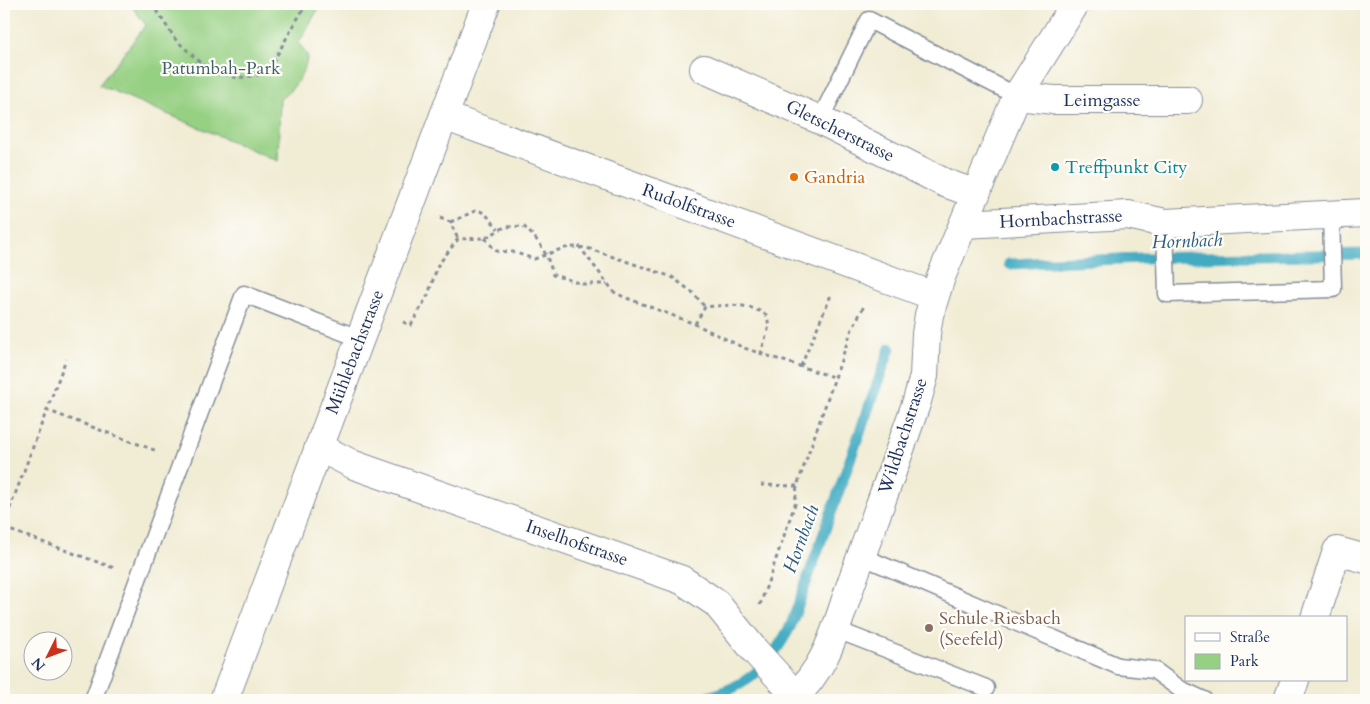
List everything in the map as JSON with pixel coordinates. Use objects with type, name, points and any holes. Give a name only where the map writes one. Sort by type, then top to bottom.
[{"type":"street","name":"Mühlebachstrasse","points":[[224,700],[486,4]]},
{"type":"street","name":"Wildbachstrasse","points":[[793,698],[824,659],[837,630],[861,556],[917,402],[924,376],[926,334],[934,296],[1017,96],[1075,4]]},
{"type":"street","name":"Gletscherstrasse","points":[[704,69],[820,120],[945,183],[976,194]]},
{"type":"street","name":"Leimgasse","points":[[1017,96],[1054,100],[1188,100]]},
{"type":"street","name":"Rudolfstrasse","points":[[444,116],[934,296]]},
{"type":"street","name":"Hornbachstrasse","points":[[965,224],[1128,215],[1165,232],[1366,213]]},
{"type":"street","name":"Inselhofstrasse","points":[[319,447],[354,465],[682,580],[716,603],[793,698]]},
{"type":"street","points":[[1317,616],[1337,551],[1366,559]]},
{"type":"street","points":[[1288,700],[1294,682]]},
{"type":"lane","points":[[820,120],[869,20],[1017,96]]},
{"type":"lane","points":[[1165,232],[1166,294],[1333,289],[1331,215]]},
{"type":"lane","points":[[93,700],[137,576],[244,294],[361,339]]},
{"type":"lane","points":[[861,556],[1118,666],[1154,670],[1180,690],[1204,700]]},
{"type":"lane","points":[[837,630],[986,688]]},
{"type":"path","points":[[152,4],[176,40],[205,67],[237,78],[266,74],[306,4]]},
{"type":"path","points":[[450,222],[475,209],[485,212],[498,229]]},
{"type":"path","points":[[433,214],[450,222],[458,239]]},
{"type":"path","points":[[458,239],[485,238],[498,229],[523,226],[548,254],[552,275],[583,284],[607,284]]},
{"type":"path","points":[[485,238],[496,251],[513,252],[534,259],[561,247],[579,246],[672,277],[692,292],[705,307]]},
{"type":"path","points":[[411,325],[428,295],[438,265],[458,239]]},
{"type":"path","points":[[579,246],[614,292],[695,324],[744,348],[836,378]]},
{"type":"path","points":[[802,366],[831,294]]},
{"type":"path","points":[[760,606],[795,504],[797,486],[852,329],[868,298]]},
{"type":"path","points":[[705,307],[730,304],[758,309],[767,316],[769,326],[761,353]]},
{"type":"path","points":[[695,324],[705,307]]},
{"type":"path","points":[[4,524],[66,359]]},
{"type":"path","points":[[46,410],[181,460]]},
{"type":"path","points":[[761,485],[797,486]]},
{"type":"path","points":[[4,528],[137,576]]},
{"type":"green space","name":"Patumbah-Park","points":[[130,4],[321,4],[299,43],[308,57],[303,70],[295,85],[280,99],[278,161],[99,85],[146,25]]},
{"type":"waterway","name":"Hornbach","points":[[1009,264],[1141,258],[1366,254]]},
{"type":"waterway","name":"Hornbach","points":[[696,700],[728,690],[753,675],[764,665],[783,640],[791,625],[890,348]]},
{"type":"place","name":"Treffpunkt City","points":[[1055,167]]},
{"type":"place","name":"Gandria","points":[[794,177]]},
{"type":"place","name":"Schule Riesbach (Seefeld)","points":[[929,628]]}]
